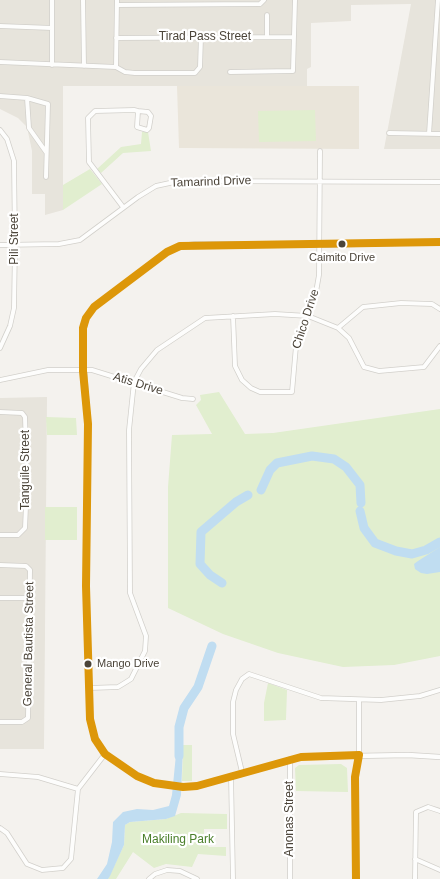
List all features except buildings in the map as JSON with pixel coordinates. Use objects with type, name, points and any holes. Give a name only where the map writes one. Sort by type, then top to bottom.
[{"type":"street","points":[[52,0],[52,65]]},
{"type":"street","points":[[83,0],[84,66]]},
{"type":"street","points":[[116,67],[117,3],[260,4],[264,0]]},
{"type":"street","points":[[230,72],[292,71],[295,0]]},
{"type":"street","points":[[429,134],[438,0]]},
{"type":"street","points":[[267,15],[267,37]]},
{"type":"street","points":[[0,26],[52,28]]},
{"type":"street","points":[[0,62],[116,67],[135,73],[195,73],[200,67],[201,37]]},
{"type":"street","name":"Tirad Pass Street","points":[[116,38],[294,37]]},
{"type":"street","points":[[0,96],[27,98],[48,104],[46,177]]},
{"type":"street","points":[[27,98],[29,128],[47,153]]},
{"type":"street","points":[[122,207],[89,162],[88,118],[95,111],[138,111],[150,114],[149,129],[141,130],[137,128],[138,111]]},
{"type":"street","name":"Pili Street","points":[[0,130],[7,139],[14,161],[15,244],[14,308],[10,326],[0,348]]},
{"type":"street","points":[[389,133],[440,134]]},
{"type":"street","points":[[319,246],[320,151]]},
{"type":"street","name":"Tamarind Drive","points":[[0,245],[59,244],[80,240],[122,207],[156,186],[179,181],[320,180],[440,182]]},
{"type":"street","points":[[440,242],[319,246],[196,244],[180,246],[167,252],[94,307],[86,318],[82,338],[88,424],[86,586],[92,728],[105,754],[137,776],[169,786],[183,787],[197,786],[290,760],[358,755],[440,757]]},
{"type":"street","name":"Chico Drive","points":[[233,316],[235,366],[242,380],[251,388],[260,392],[292,392],[296,346],[308,316],[319,275],[319,246]]},
{"type":"street","points":[[338,328],[363,307],[401,303],[432,304],[440,309]]},
{"type":"street","points":[[90,688],[118,687],[131,679],[146,651],[146,636],[130,593],[129,430],[134,382],[141,369],[157,350],[175,336],[205,318],[274,314],[308,316],[338,328],[349,338],[364,367],[379,371],[424,367],[440,346]]},
{"type":"street","name":"Atis Drive","points":[[0,380],[10,380],[48,370],[92,370],[182,398],[193,399]]},
{"type":"street","name":"Tanguile Street","points":[[0,412],[24,414],[26,525],[24,531],[18,535],[0,535]]},
{"type":"street","name":"General Bautista Street","points":[[0,565],[29,568],[27,720],[0,722]]},
{"type":"street","points":[[0,598],[29,598]]},
{"type":"street","points":[[242,772],[233,734],[234,702],[236,690],[242,679],[249,674],[312,696],[359,700],[420,696],[440,690]]},
{"type":"street","points":[[356,879],[355,776],[358,755],[359,700]]},
{"type":"street","points":[[0,828],[7,834],[27,864],[42,870],[63,868],[71,858],[78,788],[105,754]]},
{"type":"street","name":"Anonas Street","points":[[290,760],[290,879]]},
{"type":"street","points":[[0,774],[38,777],[78,788]]},
{"type":"street","points":[[231,776],[233,879]]},
{"type":"street","points":[[415,879],[416,812],[428,807],[440,811]]},
{"type":"street","points":[[415,859],[440,870]]},
{"type":"street","points":[[149,879],[155,874],[167,870],[180,871],[196,879]]},
{"type":"shaded area","points":[[0,0],[440,0],[440,149],[384,149],[411,4],[351,5],[351,21],[311,23],[311,67],[307,69],[307,86],[63,86],[63,210],[45,215],[45,194],[32,194],[32,151],[27,127],[18,118],[0,109]]},
{"type":"shaded area","points":[[177,86],[359,86],[359,149],[179,148]]},
{"type":"shaded area","points":[[47,397],[44,749],[0,749],[0,398]]},
{"type":"green space","points":[[315,110],[316,141],[259,142],[258,111]]},
{"type":"green space","points":[[142,132],[148,132],[151,151],[123,153],[101,173],[97,169],[121,147],[141,144]]},
{"type":"green space","points":[[90,169],[102,184],[63,210],[63,185]]},
{"type":"green space","points":[[219,392],[245,434],[273,433],[440,409],[440,656],[394,665],[343,667],[278,653],[223,634],[168,608],[168,487],[172,435],[212,434],[196,405],[201,400],[200,395]]},
{"type":"green space","points":[[46,417],[76,418],[77,435],[47,435]]},
{"type":"green space","points":[[45,507],[77,507],[77,540],[45,540]]},
{"type":"green space","points":[[268,683],[287,690],[286,720],[264,721],[264,703]]},
{"type":"green space","points":[[183,745],[192,745],[192,781],[182,781]]},
{"type":"green space","points":[[341,764],[347,768],[348,792],[296,791],[295,768],[299,765]]},
{"type":"green space","name":"Makiling Park","points":[[181,813],[227,814],[227,829],[204,829],[204,842],[209,847],[226,847],[226,856],[198,854],[192,867],[166,864],[154,868],[133,852],[116,879],[108,879],[124,845],[125,825],[130,822],[166,819]]},
{"type":"water","points":[[440,547],[440,572],[427,574],[415,569],[414,564]]},
{"type":"water","points":[[177,744],[183,745],[181,795],[175,816],[166,819],[130,822],[125,825],[124,845],[110,876],[108,879],[97,879],[107,864],[112,842],[113,822],[123,812],[137,809],[153,810],[169,806],[172,795]]},
{"type":"waterway","points":[[261,490],[270,470],[277,463],[312,456],[334,459],[346,467],[360,485],[361,503]]},
{"type":"waterway","points":[[222,583],[210,575],[200,564],[201,532],[236,502],[248,495]]},
{"type":"waterway","points":[[360,511],[364,528],[375,543],[396,551],[412,554],[426,550],[440,542]]},
{"type":"waterway","points":[[179,756],[179,727],[184,708],[198,687],[212,646]]},
{"type":"transit line","points":[[356,879],[355,777],[359,755],[301,757],[197,786],[183,787],[154,783],[137,776],[105,754],[95,739],[90,719],[86,586],[88,424],[83,371],[83,328],[86,318],[94,307],[167,252],[180,246],[440,242]]},
{"type":"place","name":"Caimito Drive","points":[[342,244]]},
{"type":"place","name":"Mango Drive","points":[[88,664]]}]
